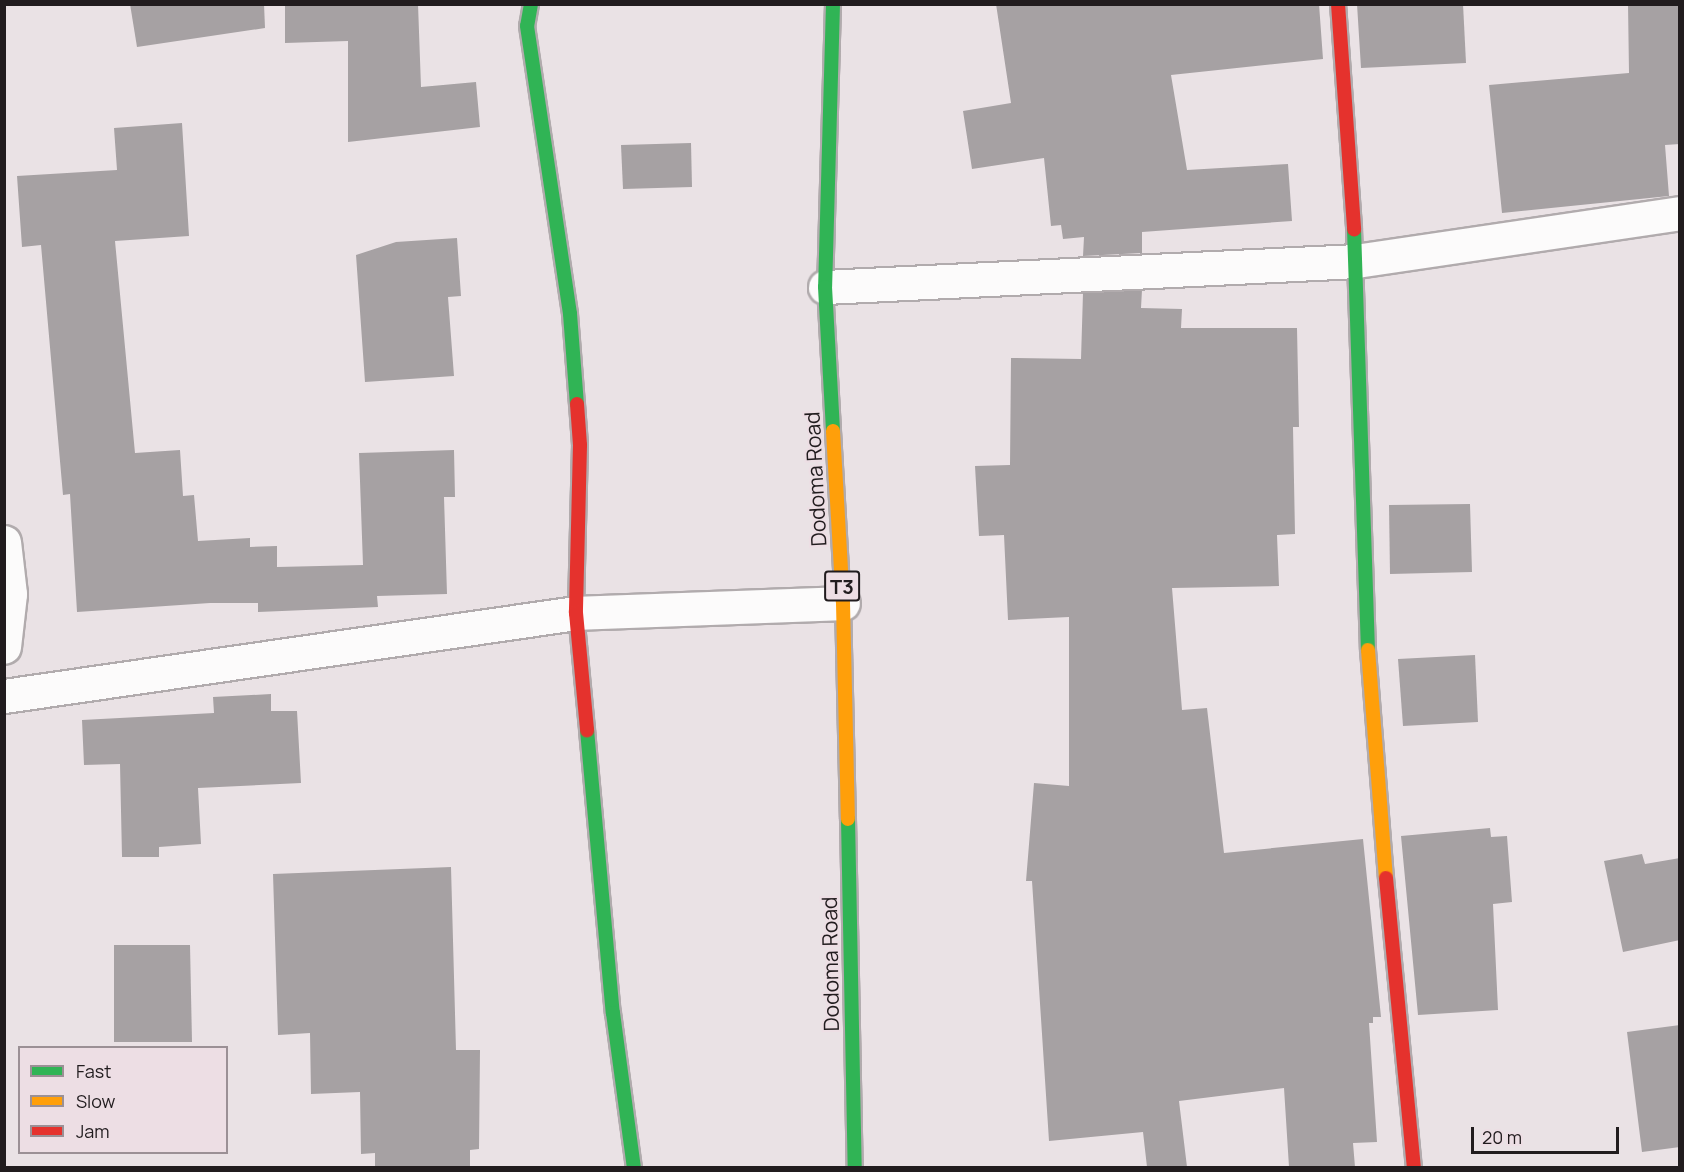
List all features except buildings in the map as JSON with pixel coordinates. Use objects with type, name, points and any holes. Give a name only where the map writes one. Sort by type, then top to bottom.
[{"type":"main road","points":[[531,4],[527,26],[570,314],[580,445],[576,613],[613,1013],[634,1167]]},
{"type":"main road","name":"Dodoma Road","points":[[832,4],[825,287],[843,603],[855,1167]]},
{"type":"main road","points":[[1338,4],[1356,261],[1370,711],[1414,1167]]},
{"type":"street","points":[[825,287],[1356,261],[1680,213]]},
{"type":"street","points":[[4,542],[10,594],[4,647]]},
{"type":"street","points":[[4,696],[576,613],[843,603]]},
{"type":"traffic: fast","points":[[531,4],[527,26],[570,314],[577,404]]},
{"type":"traffic: fast","points":[[833,4],[825,287],[833,431]]},
{"type":"traffic: fast","points":[[1354,229],[1368,650]]},
{"type":"traffic: fast","points":[[587,730],[613,1013],[634,1168]]},
{"type":"traffic: fast","points":[[848,819],[855,1168]]},
{"type":"traffic: slow","points":[[833,431],[843,603],[848,819]]},
{"type":"traffic: slow","points":[[1368,650],[1386,878]]},
{"type":"traffic: jam","points":[[1338,4],[1354,229]]},
{"type":"traffic: jam","points":[[577,404],[580,445],[576,613],[587,730]]},
{"type":"traffic: jam","points":[[1386,878],[1414,1168]]}]
